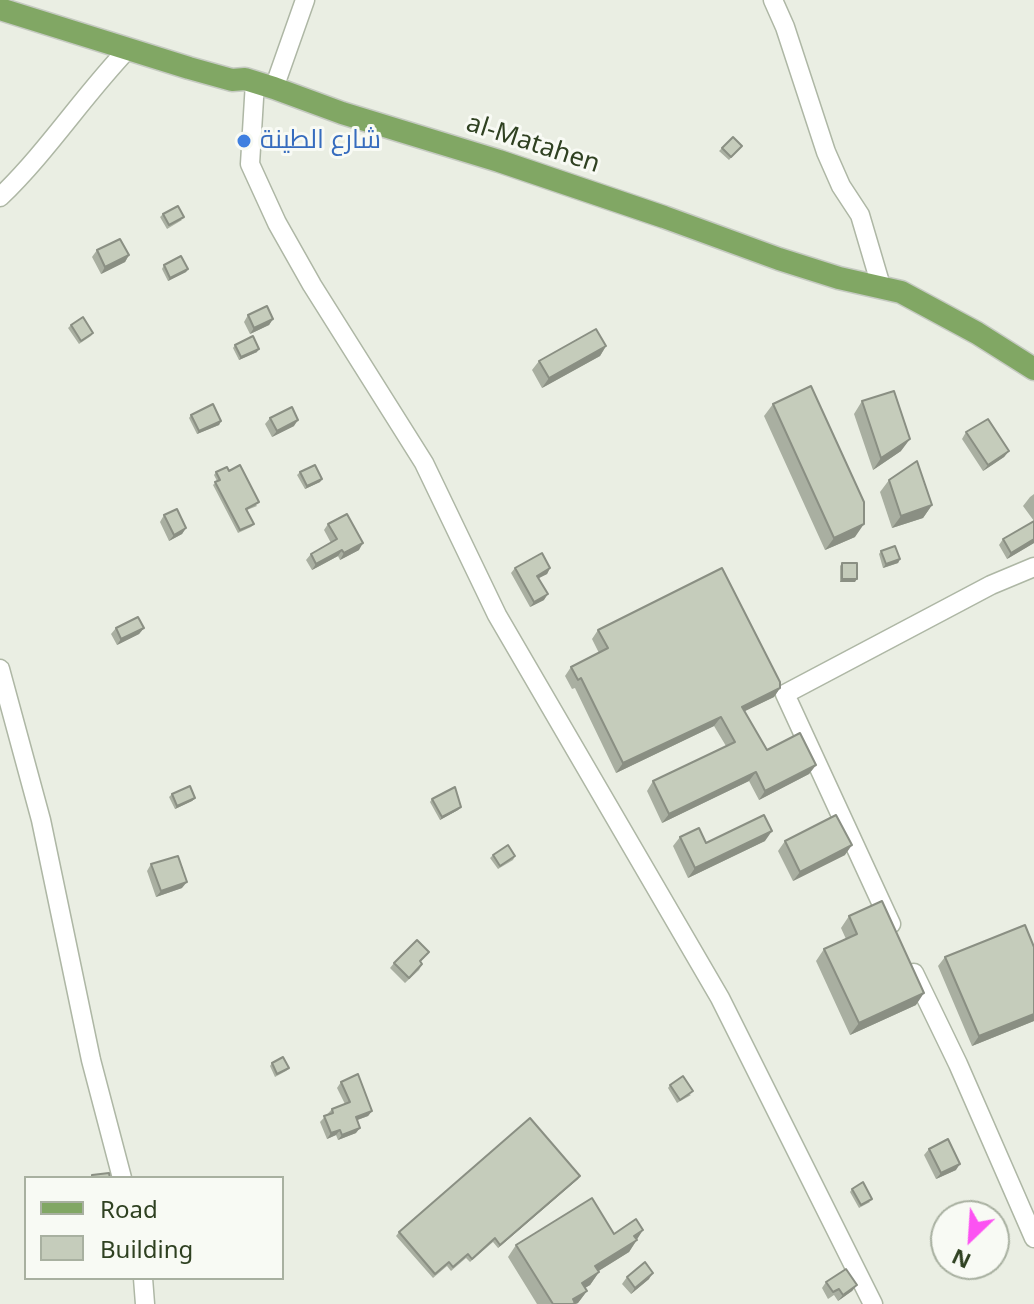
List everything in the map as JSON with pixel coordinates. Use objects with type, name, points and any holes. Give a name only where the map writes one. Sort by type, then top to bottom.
[{"type":"main road","name":"al-Matahen","points":[[0,9],[232,80],[245,79],[342,113],[499,161],[779,259],[916,298],[1034,369]]},
{"type":"street","points":[[305,0],[264,85],[250,164],[277,223],[312,285],[424,463],[497,615],[720,998],[873,1304]]},
{"type":"street","points":[[773,0],[785,27],[826,152],[841,186],[860,215],[881,286]]},
{"type":"street","points":[[0,197],[128,49]]},
{"type":"street","points":[[1034,567],[991,585],[785,694],[958,1064],[1034,1238]]},
{"type":"street","points":[[0,669],[41,820],[91,1060],[121,1176]]},
{"type":"street","points":[[143,1280],[145,1304]]},
{"type":"building","points":[[733,137],[742,146],[731,157],[722,148]]},
{"type":"building","points":[[178,206],[184,217],[169,225],[163,214]]},
{"type":"building","points":[[120,239],[129,255],[105,267],[97,250]]},
{"type":"building","points":[[181,256],[188,269],[170,278],[164,265]]},
{"type":"building","points":[[267,306],[273,319],[254,328],[248,315]]},
{"type":"building","points":[[83,317],[93,333],[81,341],[71,325]]},
{"type":"building","points":[[596,329],[606,346],[549,378],[539,361]]},
{"type":"building","points":[[253,336],[259,349],[241,357],[235,345]]},
{"type":"building","points":[[811,386],[864,502],[864,524],[834,538],[773,404]]},
{"type":"building","points":[[894,391],[910,439],[881,458],[862,401]]},
{"type":"building","points":[[213,404],[221,421],[199,431],[191,415]]},
{"type":"building","points":[[292,407],[298,420],[277,431],[270,418]]},
{"type":"building","points":[[988,419],[1009,451],[988,465],[966,432]]},
{"type":"building","points":[[917,461],[932,505],[901,516],[889,480]]},
{"type":"building","points":[[240,465],[259,502],[246,509],[254,524],[240,530],[215,482],[220,480],[216,472],[227,467],[229,471]]},
{"type":"building","points":[[315,465],[322,479],[307,486],[300,472]]},
{"type":"building","points":[[177,509],[186,528],[174,535],[164,515]]},
{"type":"building","points":[[347,514],[363,543],[316,564],[311,554],[337,539],[328,524]]},
{"type":"building","points":[[1034,521],[1034,539],[1011,553],[1003,539]]},
{"type":"building","points":[[895,546],[900,559],[886,564],[881,551]]},
{"type":"building","points":[[542,553],[550,568],[537,576],[548,594],[534,602],[515,568]]},
{"type":"building","points":[[842,563],[857,563],[857,579],[842,579]]},
{"type":"building","points":[[722,568],[780,682],[780,688],[742,707],[767,750],[800,733],[816,765],[765,791],[756,772],[669,814],[653,781],[735,742],[721,717],[623,763],[581,678],[578,680],[571,667],[608,648],[598,630]]},
{"type":"building","points":[[138,617],[144,628],[121,639],[116,628]]},
{"type":"building","points":[[190,786],[195,798],[177,806],[172,794]]},
{"type":"building","points":[[455,787],[461,807],[442,817],[432,799]]},
{"type":"building","points":[[764,815],[772,831],[695,868],[680,837],[699,828],[706,843]]},
{"type":"building","points":[[836,815],[852,845],[800,872],[785,841]]},
{"type":"building","points":[[508,845],[515,856],[500,866],[493,855]]},
{"type":"building","points":[[178,856],[187,882],[161,891],[151,864]]},
{"type":"building","points":[[882,901],[924,993],[859,1023],[824,949],[857,934],[849,916]]},
{"type":"building","points":[[1025,925],[1034,947],[1034,1014],[979,1036],[945,957]]},
{"type":"building","points":[[417,940],[429,952],[409,978],[394,963]]},
{"type":"building","points":[[283,1057],[289,1068],[277,1074],[272,1063]]},
{"type":"building","points":[[358,1074],[372,1111],[356,1117],[360,1128],[342,1135],[340,1130],[331,1133],[324,1116],[350,1102],[341,1082]]},
{"type":"building","points":[[683,1076],[693,1091],[680,1100],[670,1085]]},
{"type":"building","points":[[530,1118],[580,1176],[500,1245],[495,1238],[472,1259],[468,1254],[453,1267],[449,1262],[435,1274],[399,1232]]},
{"type":"building","points":[[948,1139],[960,1164],[941,1173],[929,1149]]},
{"type":"building","points":[[863,1182],[872,1199],[861,1205],[852,1189]]},
{"type":"building","points":[[592,1198],[614,1234],[636,1219],[643,1230],[634,1236],[637,1240],[595,1266],[599,1272],[582,1283],[587,1291],[573,1299],[575,1303],[553,1304],[516,1245]]},
{"type":"building","points":[[645,1262],[653,1273],[635,1288],[627,1277]]},
{"type":"building","points":[[846,1269],[857,1285],[843,1295],[839,1289],[833,1292],[826,1282]]},
{"type":"place","name":"شارع الطينة","points":[[244,141]]}]
